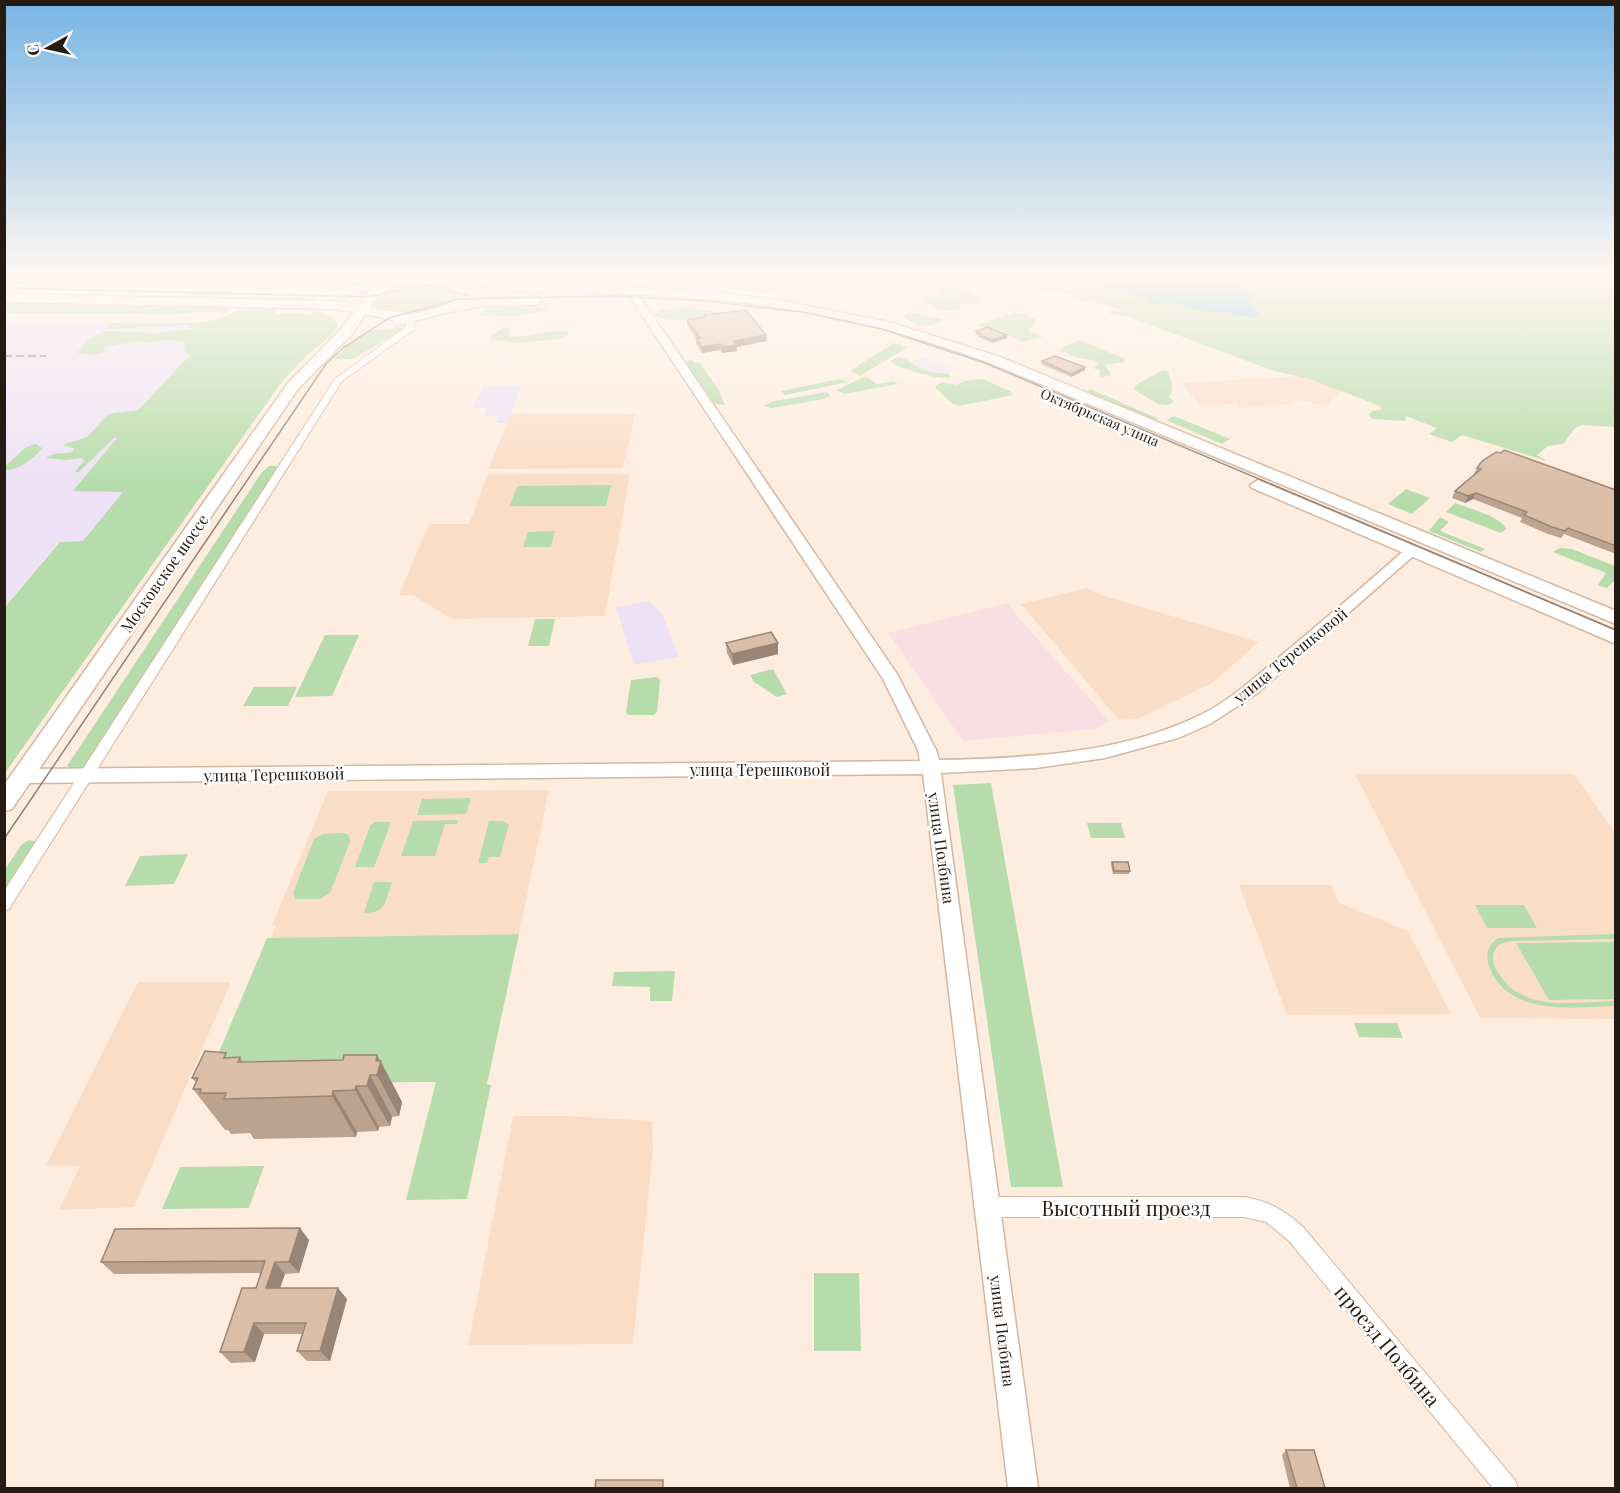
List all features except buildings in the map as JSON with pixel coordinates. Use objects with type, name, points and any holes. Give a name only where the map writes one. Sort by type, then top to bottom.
[{"type":"main road","points":[[324,352],[328,346]]},
{"type":"main road","name":"Московское шоссе","points":[[4,803],[289,392],[331,346]]},
{"type":"main road","name":"Московское шоссе","points":[[324,352],[334,346]]},
{"type":"main road","name":"Октябрьская улица","points":[[925,346],[980,365],[1419,545],[1616,618]]},
{"type":"main road","name":"Октябрьская улица","points":[[957,346],[1013,367],[1419,545],[1616,638]]},
{"type":"street","points":[[4,905],[339,380],[387,346]]},
{"type":"street","name":"улица Полбина","points":[[672,346],[891,678],[927,750],[1023,1488]]},
{"type":"street","name":"улица Терешковой","points":[[23,776],[931,767],[1047,760],[1107,752],[1153,740],[1205,720],[1249,691],[1419,545]]},
{"type":"street","name":"Высотный проезд","points":[[987,1207],[1244,1207],[1264,1209]]},
{"type":"street","name":"проезд Полбина","points":[[1264,1209],[1278,1217],[1296,1234],[1507,1488]]},
{"type":"shaded area","points":[[5,346],[196,346],[114,437],[117,438],[73,491],[124,491],[83,541],[59,542],[5,606]]},
{"type":"shaded area","points":[[922,357],[955,369],[942,376],[909,364]]},
{"type":"shaded area","points":[[1299,376],[1344,388],[1327,406],[1302,400],[1283,405],[1240,408],[1237,404],[1200,406],[1181,383]]},
{"type":"shaded area","points":[[521,385],[508,423],[496,423],[498,415],[484,416],[487,408],[473,408],[483,386]]},
{"type":"shaded area","points":[[511,414],[635,414],[623,468],[488,469]]},
{"type":"shaded area","points":[[488,474],[630,474],[605,616],[452,619],[412,595],[399,595],[429,524],[469,524]]},
{"type":"shaded area","points":[[1087,588],[1098,594],[1259,642],[1212,683],[1140,718],[1119,720],[1021,604]]},
{"type":"shaded area","points":[[649,601],[662,613],[679,657],[634,665],[616,607]]},
{"type":"shaded area","points":[[1008,603],[1109,721],[1095,729],[963,741],[888,633]]},
{"type":"shaded area","points":[[1355,774],[1574,774],[1615,833],[1615,1019],[1480,1018]]},
{"type":"shaded area","points":[[549,790],[519,934],[271,938],[276,926],[272,925],[328,791]]},
{"type":"shaded area","points":[[1239,885],[1331,885],[1339,903],[1408,931],[1451,1014],[1287,1015]]},
{"type":"shaded area","points":[[138,982],[231,982],[134,1207],[59,1210],[80,1166],[46,1166]]},
{"type":"shaded area","points":[[513,1116],[568,1116],[652,1121],[653,1151],[633,1344],[468,1345]]},
{"type":"green space","points":[[83,346],[112,346],[105,347],[104,352],[94,355],[77,353]]},
{"type":"green space","points":[[184,346],[319,346],[281,383],[5,773],[5,607],[60,542],[83,541],[123,492],[73,491],[117,438],[114,438],[79,472],[75,472],[84,461],[82,458],[66,460],[46,458],[74,451],[74,448],[64,446],[65,444],[87,437],[108,414],[138,410],[190,355],[185,353]]},
{"type":"green space","points":[[348,346],[376,346],[355,358],[357,359],[334,359]]},
{"type":"green space","points":[[889,346],[908,347],[860,376],[850,371]]},
{"type":"green space","points":[[1067,346],[1093,346],[1125,359],[1123,362],[1106,365],[1111,375],[1101,377],[1099,375],[1101,371],[1093,368],[1099,363],[1060,352]]},
{"type":"green space","points":[[1206,346],[1615,346],[1615,427],[1583,425],[1575,428],[1563,444],[1548,446],[1537,455],[1547,461],[1462,435],[1452,442],[1429,434],[1437,428],[1406,416],[1405,421],[1373,419],[1369,415],[1372,411],[1381,410],[1380,406],[1310,379],[1274,371]]},
{"type":"green space","points":[[897,357],[904,358],[922,369],[949,374],[951,377],[929,376],[890,361]]},
{"type":"green space","points":[[692,360],[694,363],[699,362],[719,391],[725,405],[713,403],[684,362]]},
{"type":"green space","points":[[1163,370],[1168,371],[1172,388],[1169,397],[1174,402],[1168,405],[1158,404],[1133,389],[1137,384]]},
{"type":"green space","points":[[866,376],[877,384],[893,381],[898,384],[844,394],[836,390]]},
{"type":"green space","points":[[840,379],[848,382],[785,395],[781,391]]},
{"type":"green space","points":[[982,379],[1010,391],[1013,395],[959,406],[950,402],[935,387],[941,382],[956,385],[965,381]]},
{"type":"green space","points":[[1091,389],[1159,419],[1154,420],[1086,392]]},
{"type":"green space","points":[[827,392],[830,396],[824,399],[772,408],[763,406],[774,401]]},
{"type":"green space","points":[[1174,416],[1230,439],[1222,444],[1166,420]]},
{"type":"green space","points":[[36,444],[42,448],[34,456],[20,466],[5,471],[5,466],[23,450]]},
{"type":"green space","points":[[269,466],[276,466],[277,469],[88,765],[74,769],[67,766],[262,472]]},
{"type":"green space","points":[[611,485],[606,506],[510,506],[517,486]]},
{"type":"green space","points":[[1406,489],[1430,498],[1412,514],[1388,504]]},
{"type":"green space","points":[[1455,503],[1492,517],[1506,529],[1501,533],[1446,512]]},
{"type":"green space","points":[[1440,517],[1449,522],[1440,531],[1485,549],[1481,552],[1429,531]]},
{"type":"green space","points":[[555,531],[551,547],[523,547],[528,532]]},
{"type":"green space","points":[[1560,548],[1572,549],[1615,566],[1615,580],[1607,588],[1598,585],[1606,573],[1553,552]]},
{"type":"green space","points":[[535,619],[555,619],[549,646],[528,646]]},
{"type":"green space","points":[[325,635],[359,635],[332,696],[295,697]]},
{"type":"green space","points":[[773,669],[787,694],[777,697],[754,682],[750,675]]},
{"type":"green space","points":[[657,677],[660,680],[657,712],[654,715],[628,715],[626,712],[631,680]]},
{"type":"green space","points":[[254,687],[297,687],[288,706],[243,706]]},
{"type":"green space","points":[[991,783],[1063,1187],[1011,1187],[953,785]]},
{"type":"green space","points":[[471,798],[466,814],[417,815],[422,799]]},
{"type":"green space","points":[[458,820],[457,824],[445,824],[435,856],[401,856],[413,821]]},
{"type":"green space","points":[[489,821],[503,821],[509,824],[500,857],[489,857],[487,863],[478,863]]},
{"type":"green space","points":[[375,822],[391,822],[374,867],[355,867],[370,826]]},
{"type":"green space","points":[[1087,823],[1121,823],[1125,838],[1091,838]]},
{"type":"green space","points":[[323,834],[349,835],[350,842],[330,893],[320,899],[296,899],[293,893],[314,839]]},
{"type":"green space","points":[[29,840],[37,842],[5,896],[5,869],[22,844]]},
{"type":"green space","points":[[188,854],[174,884],[125,886],[140,856]]},
{"type":"green space","points":[[374,882],[392,882],[384,905],[377,911],[364,913]]},
{"type":"green space","points":[[1475,905],[1524,905],[1537,928],[1487,928]]},
{"type":"green space","points":[[519,934],[487,1084],[491,1085],[467,1199],[406,1200],[436,1082],[206,1083],[267,938]]},
{"type":"green space","points":[[1615,934],[1615,939],[1507,942],[1500,944],[1494,952],[1493,959],[1501,977],[1525,996],[1554,1003],[1615,1001],[1615,1006],[1562,1007],[1526,1001],[1511,994],[1498,982],[1487,958],[1488,950],[1498,938]]},
{"type":"green space","points":[[1615,942],[1615,999],[1549,1000],[1516,943]]},
{"type":"green space","points":[[675,971],[672,1001],[650,1001],[650,987],[612,986],[614,972]]},
{"type":"green space","points":[[1354,1023],[1397,1023],[1403,1038],[1359,1037]]},
{"type":"green space","points":[[264,1166],[249,1208],[162,1209],[180,1167]]},
{"type":"green space","points":[[814,1273],[859,1273],[861,1351],[814,1351]]},
{"type":"tram line","points":[[4,839],[326,364],[347,346]]},
{"type":"tram line","points":[[933,346],[985,363],[1616,630]]},
{"type":"railway","points":[[4,356],[46,356]]}]
